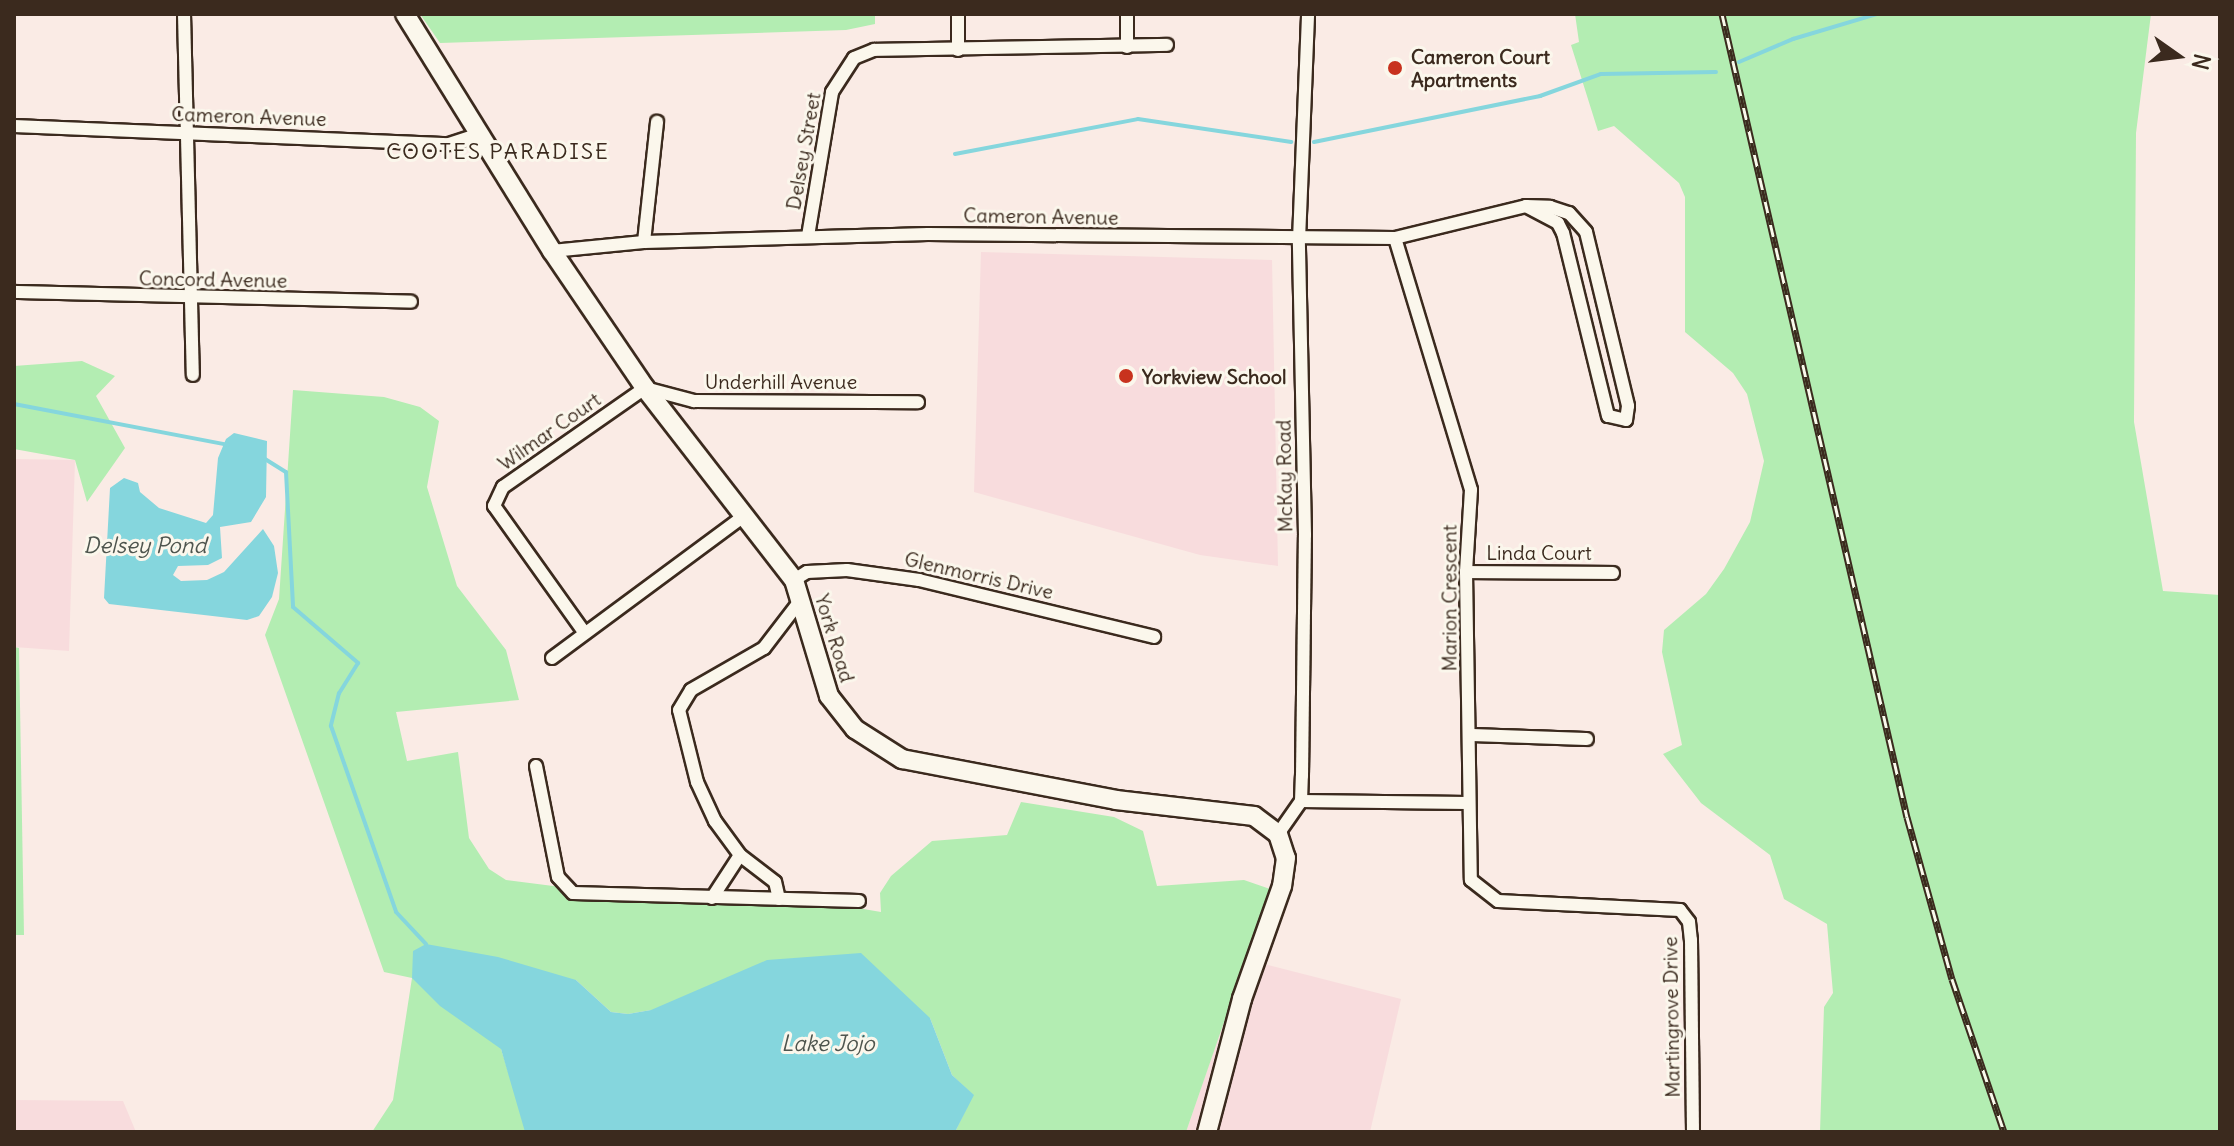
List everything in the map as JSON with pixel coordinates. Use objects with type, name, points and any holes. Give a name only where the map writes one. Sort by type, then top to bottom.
[{"type":"street","points":[[184,14],[193,375]]},
{"type":"street","name":"York Road","points":[[405,14],[552,251],[645,388],[794,580],[829,696],[855,729],[881,750],[902,759],[1116,800],[1254,816],[1278,834]]},
{"type":"street","points":[[958,14],[958,50]]},
{"type":"street","points":[[1127,14],[1127,47]]},
{"type":"street","name":"McKay Road","points":[[1301,801],[1305,535],[1299,240],[1308,14]]},
{"type":"street","name":"Delsey Street","points":[[808,236],[832,92],[839,76],[854,58],[874,50],[1167,45]]},
{"type":"street","points":[[644,242],[657,122]]},
{"type":"street","name":"Cameron Avenue","points":[[14,126],[449,144],[480,134]]},
{"type":"street","name":"Cameron Avenue","points":[[552,251],[644,242],[808,236],[1395,238],[1526,206],[1569,213],[1586,232],[1628,406],[1626,420],[1608,416],[1563,233],[1558,223],[1526,206]]},
{"type":"street","name":"Marion Crescent","points":[[1395,238],[1471,490],[1466,572],[1471,735],[1467,803]]},
{"type":"street","name":"Concord Avenue","points":[[14,292],[191,299],[411,302]]},
{"type":"street","name":"Underhill Avenue","points":[[645,388],[694,401],[918,402]]},
{"type":"street","name":"Wilmar Court","points":[[584,632],[494,506],[503,487],[645,388]]},
{"type":"street","points":[[552,658],[745,515]]},
{"type":"street","name":"Glenmorris Drive","points":[[794,580],[807,572],[847,570],[919,580],[1154,637]]},
{"type":"street","name":"Linda Court","points":[[1466,572],[1613,573]]},
{"type":"street","points":[[779,899],[775,882],[727,841],[697,782],[679,710],[691,690],[764,648],[800,601]]},
{"type":"street","points":[[1471,735],[1587,739]]},
{"type":"street","points":[[536,766],[564,888],[587,895],[859,901]]},
{"type":"street","points":[[1207,1132],[1242,999],[1282,886],[1286,858],[1278,834],[1301,801],[1467,803]]},
{"type":"street","name":"Martingrove Drive","points":[[1467,803],[1471,880],[1498,901],[1666,906],[1680,910],[1689,922],[1693,1132]]},
{"type":"street","points":[[712,898],[740,855]]},
{"type":"shaded area","name":"Yorkview School","points":[[981,252],[1272,260],[1278,566],[1200,555],[974,492]]},
{"type":"shaded area","points":[[14,459],[75,460],[69,651],[14,647]]},
{"type":"shaded area","points":[[1245,959],[1401,999],[1370,1132],[1186,1132]]},
{"type":"shaded area","points":[[14,1100],[123,1101],[136,1132],[14,1132]]},
{"type":"green space","points":[[420,14],[875,14],[875,24],[846,30],[440,43]]},
{"type":"green space","points":[[1575,14],[2151,14],[2136,133],[2134,422],[2163,591],[2220,595],[2220,1132],[1820,1132],[1824,1007],[1833,993],[1827,924],[1784,899],[1770,855],[1701,803],[1663,754],[1682,745],[1662,652],[1664,630],[1706,594],[1724,569],[1750,522],[1764,461],[1747,394],[1733,373],[1685,332],[1685,197],[1679,183],[1614,126],[1598,131],[1571,45],[1579,42]]},
{"type":"green space","points":[[82,361],[115,376],[96,396],[125,448],[87,502],[75,460],[14,449],[14,366]]},
{"type":"green space","points":[[293,390],[384,397],[420,407],[439,421],[427,487],[457,586],[506,650],[519,700],[396,712],[407,761],[458,752],[469,838],[489,869],[506,880],[561,887],[799,898],[881,912],[880,893],[891,876],[932,841],[1007,835],[1021,802],[1114,817],[1143,831],[1157,886],[1244,880],[1270,889],[1186,1132],[955,1132],[973,1095],[952,1075],[930,1018],[651,1010],[628,1014],[611,1012],[576,980],[501,1049],[527,1132],[372,1132],[393,1100],[412,978],[384,972],[265,635],[279,599]]},
{"type":"green space","points":[[14,647],[19,648],[24,935],[14,935]]},
{"type":"water","name":"Delsey Pond","points":[[234,433],[267,441],[266,497],[251,522],[220,527],[222,558],[208,565],[178,566],[173,575],[181,581],[207,580],[224,572],[263,529],[274,546],[278,573],[272,597],[259,616],[247,620],[109,604],[104,598],[110,488],[124,478],[138,483],[140,492],[159,508],[206,523],[213,515],[218,458],[226,439]]},
{"type":"water","name":"Lake Jojo","points":[[426,944],[498,957],[576,980],[611,1012],[628,1014],[651,1010],[767,960],[861,953],[930,1018],[952,1075],[974,1095],[955,1132],[525,1132],[501,1049],[440,1006],[412,978],[413,951]]},
{"type":"waterway","points":[[1739,62],[1793,39],[1877,14]]},
{"type":"waterway","points":[[1314,142],[1540,96],[1601,74],[1716,72]]},
{"type":"waterway","points":[[955,154],[1138,119],[1291,142]]},
{"type":"waterway","points":[[14,404],[228,445]]},
{"type":"waterway","points":[[265,459],[286,472],[293,607],[358,663],[339,693],[331,726],[396,912],[426,944]]},
{"type":"railway","points":[[1722,14],[1907,817],[1952,979],[2004,1132]]},
{"type":"place","name":"Cameron Court Apartments","points":[[1395,68]]},
{"type":"place","name":"Yorkview School","points":[[1126,376]]},
{"type":"district","name":"COOTES PARADISE","points":[[498,152]]}]
